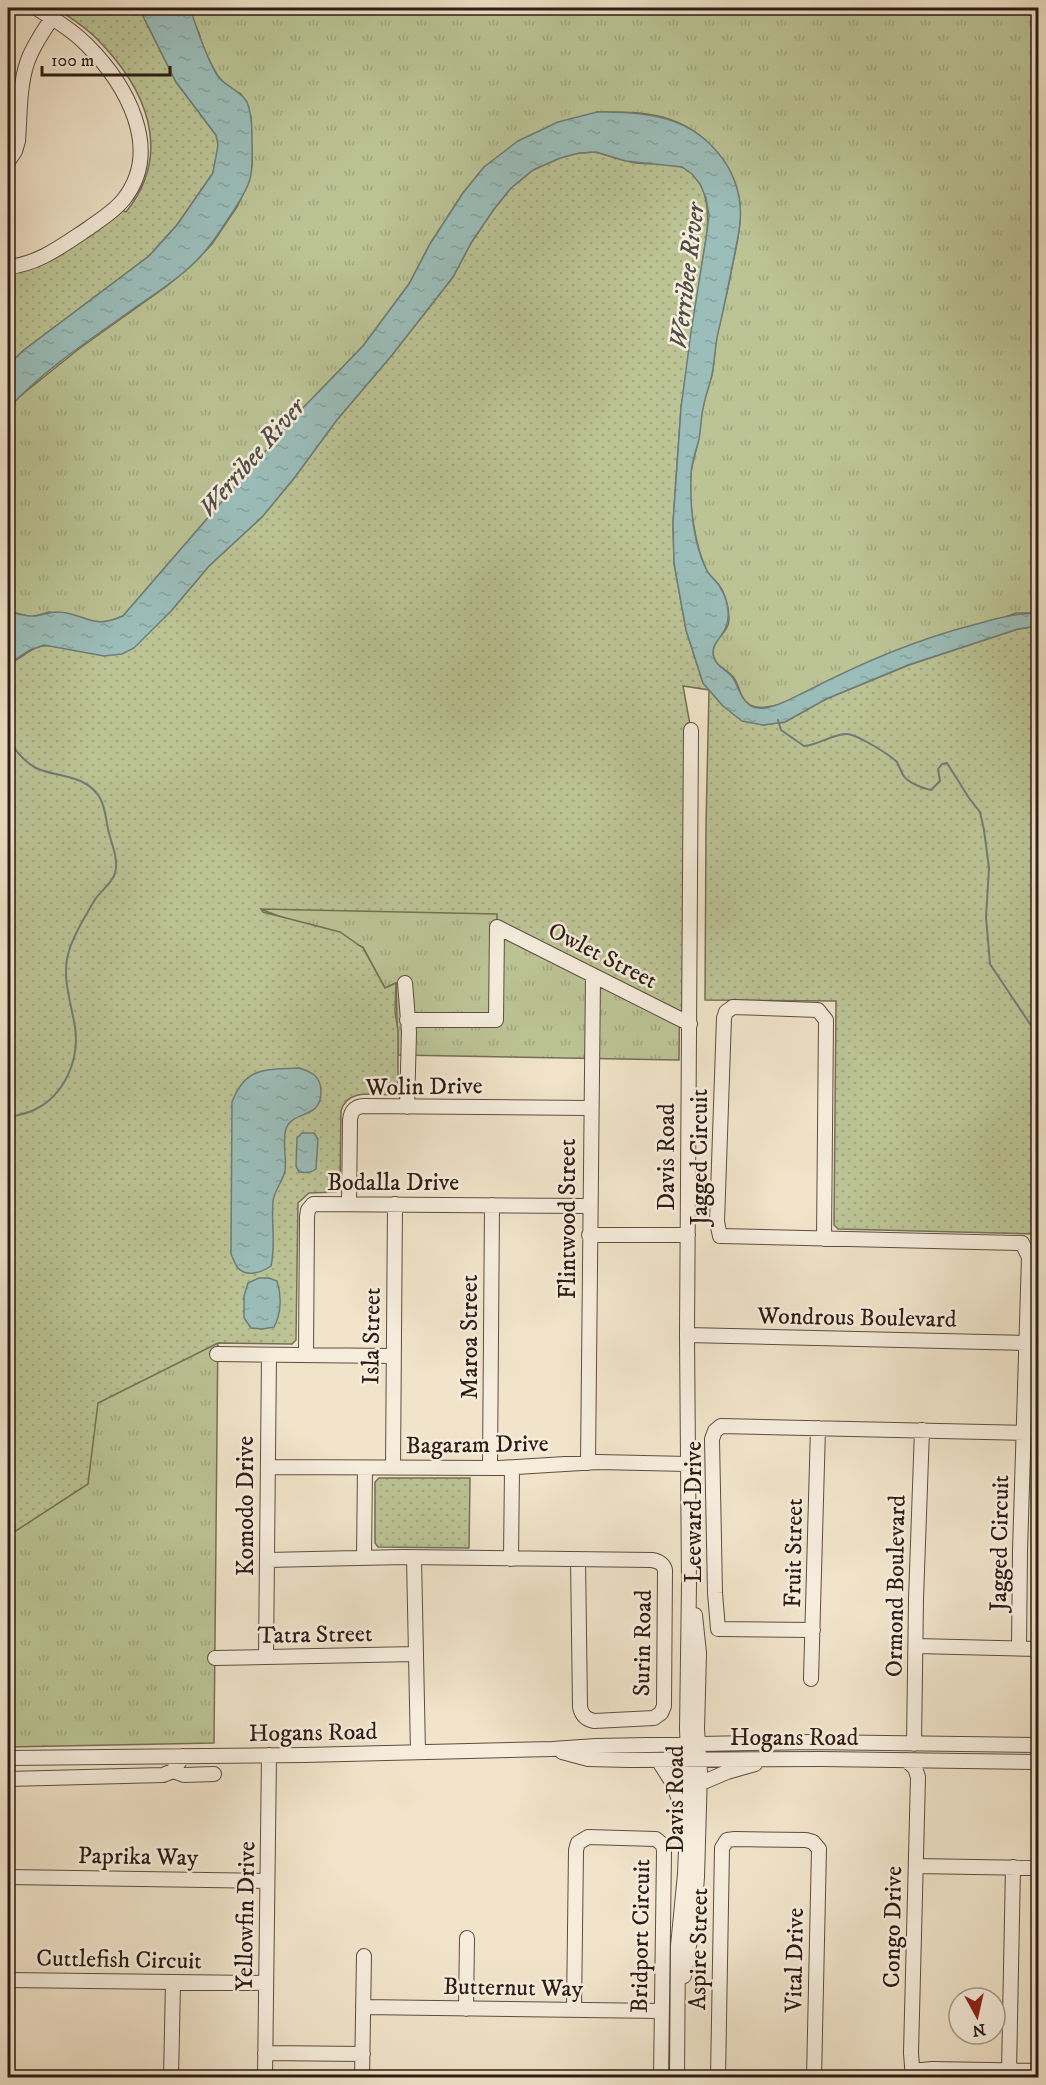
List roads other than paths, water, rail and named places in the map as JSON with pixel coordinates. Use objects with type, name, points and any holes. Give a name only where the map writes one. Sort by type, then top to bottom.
[{"type":"street","points":[[8,267],[28,263],[48,255],[120,204],[136,178],[142,149],[139,129],[130,106],[104,64],[87,45],[36,8]]},
{"type":"street","points":[[9,160],[18,141],[23,80],[27,64],[33,49],[52,18]]},
{"type":"street","name":"Davis Road","points":[[679,2014],[696,1893],[699,1784],[692,1744],[687,1335],[691,730]]},
{"type":"street","name":"Owlet Street","points":[[407,1020],[496,1020],[497,927],[690,1024]]},
{"type":"street","name":"Flintwood Street","points":[[588,1463],[593,976]]},
{"type":"street","points":[[405,983],[409,1032],[407,1107]]},
{"type":"street","name":"Jagged Circuit","points":[[824,1239],[826,1020],[818,1010],[733,1007],[726,1012],[724,1018],[717,1221],[720,1236],[824,1239],[1022,1243],[1029,1257],[1031,1353],[1024,1433],[1019,1648]]},
{"type":"street","name":"Wolin Drive","points":[[349,1204],[350,1120],[353,1110],[363,1106],[590,1108]]},
{"type":"street","name":"Bodalla Drive","points":[[306,1355],[307,1212],[310,1206],[317,1203],[590,1206]]},
{"type":"street","name":"Isla Street","points":[[393,1468],[395,1204]]},
{"type":"street","name":"Maroa Street","points":[[490,1468],[492,1205]]},
{"type":"street","points":[[590,1234],[688,1235]]},
{"type":"street","name":"Wondrous Boulevard","points":[[687,1335],[1031,1353]]},
{"type":"street","points":[[217,1354],[393,1356]]},
{"type":"street","name":"Komodo Drive","points":[[266,1657],[268,1355]]},
{"type":"street","name":"Leeward Drive","points":[[813,1630],[718,1629],[715,1593],[712,1439],[715,1431],[722,1426],[1024,1433]]},
{"type":"street","name":"Fruit Street","points":[[811,1679],[818,1428]]},
{"type":"street","name":"Ormond Boulevard","points":[[914,1744],[922,1430]]},
{"type":"street","name":"Bagaram Drive","points":[[268,1467],[512,1468],[588,1463],[688,1464]]},
{"type":"street","points":[[364,1558],[365,1468]]},
{"type":"street","points":[[511,1559],[512,1468]]},
{"type":"street","points":[[414,1558],[418,1752]]},
{"type":"street","name":"Surin Road","points":[[267,1560],[414,1558],[578,1559],[652,1560],[659,1562],[664,1567],[664,1706],[662,1713],[654,1718],[594,1721],[586,1718],[582,1713],[578,1559]]},
{"type":"street","points":[[916,1646],[1038,1649]]},
{"type":"street","name":"Tatra Street","points":[[215,1658],[415,1654]]},
{"type":"street","name":"Hogans Road","points":[[8,1758],[269,1755],[810,1742],[1038,1745]]},
{"type":"street","name":"Hogans Road","points":[[552,1749],[588,1759],[1038,1762]]},
{"type":"street","name":"Yellowfin Drive","points":[[265,2078],[269,1755]]},
{"type":"street","points":[[8,1779],[167,1774],[173,1771],[183,1756]]},
{"type":"street","points":[[658,1760],[672,1782],[686,1817]]},
{"type":"street","name":"Davis Road","points":[[678,2073],[678,1946],[685,1874],[686,1817],[694,1760]]},
{"type":"street","points":[[906,1760],[915,1768],[918,1777]]},
{"type":"street","points":[[699,1784],[727,1772],[766,1761]]},
{"type":"street","points":[[918,1777],[935,1761]]},
{"type":"street","points":[[173,1771],[184,1775],[214,1774]]},
{"type":"street","name":"Congo Drive","points":[[912,2074],[918,1777]]},
{"type":"street","name":"Bridport Circuit","points":[[574,2010],[576,1850],[580,1840],[588,1837],[656,1839],[663,1845],[661,2078]]},
{"type":"street","name":"Aspire Street","points":[[718,2078],[723,1845],[727,1840],[735,1839],[807,1840],[816,1844]]},
{"type":"street","name":"Vital Drive","points":[[814,2078],[819,1852],[816,1844]]},
{"type":"street","points":[[916,1866],[1038,1868]]},
{"type":"street","points":[[1009,2071],[1013,1867]]},
{"type":"street","name":"Paprika Way","points":[[8,1877],[267,1881]]},
{"type":"street","points":[[466,2009],[467,1938]]},
{"type":"street","points":[[362,2078],[364,1956]]},
{"type":"street","name":"Cuttlefish Circuit","points":[[8,1980],[266,1983]]},
{"type":"street","points":[[171,2078],[173,1982]]},
{"type":"street","name":"Butternut Way","points":[[363,2007],[662,2011]]},
{"type":"street","points":[[265,2053],[363,2054]]},
{"type":"street","points":[[912,2074],[932,2069],[1038,2072]]},
{"type":"water","points":[[139,8],[187,8],[191,12],[217,75],[224,83],[241,94],[247,102],[252,127],[250,179],[240,200],[220,231],[208,248],[187,270],[66,358],[8,409],[8,365],[24,350],[149,256],[177,225],[213,173],[218,145],[216,135],[176,82]]},
{"type":"water","points":[[597,112],[649,115],[682,125],[696,133],[710,144],[726,163],[738,193],[739,231],[692,466],[691,487],[693,524],[698,549],[707,571],[723,592],[728,608],[726,626],[714,647],[714,658],[732,677],[745,701],[757,708],[771,707],[887,654],[929,638],[989,621],[1013,615],[1038,613],[1038,626],[1018,629],[908,665],[826,699],[785,722],[763,725],[742,721],[723,706],[703,683],[686,630],[674,563],[673,523],[681,408],[707,232],[709,215],[706,198],[700,184],[682,167],[626,161],[596,152],[579,153],[560,158],[533,170],[511,188],[471,243],[453,277],[392,355],[336,421],[295,477],[262,517],[209,566],[171,611],[134,648],[122,654],[104,656],[44,645],[30,650],[8,664],[8,611],[34,616],[52,612],[68,613],[103,622],[123,616],[302,409],[363,346],[409,284],[430,244],[463,193],[484,167],[518,141],[558,122]]},
{"type":"water","points":[[299,1068],[312,1073],[317,1078],[321,1087],[320,1101],[312,1111],[289,1123],[286,1129],[285,1171],[273,1201],[271,1266],[259,1272],[246,1273],[237,1267],[231,1254],[232,1102],[238,1090],[250,1076],[267,1070]]},
{"type":"water","points":[[302,1133],[314,1133],[318,1139],[316,1169],[308,1172],[299,1172],[296,1166],[297,1138]]},
{"type":"water","points":[[259,1278],[277,1281],[280,1305],[274,1327],[251,1328],[244,1318],[244,1296],[248,1283]]},
{"type":"waterway","points":[[778,720],[781,730],[804,746],[843,734],[859,738],[897,762],[908,780],[927,789],[931,790],[940,781],[938,769],[942,764],[947,763],[980,812],[984,830],[989,868],[986,917],[990,964],[1032,1027],[1038,1051]]},
{"type":"waterway","points":[[8,739],[20,755],[36,768],[79,781],[94,790],[104,807],[116,863],[114,876],[96,898],[77,932],[67,960],[66,979],[76,1039],[68,1076],[54,1096],[45,1104],[8,1118]]},
{"type":"waterway","points":[[1038,1052],[1038,1068]]},
{"type":"water label","name":"Werribee River","points":[[686,276]]},
{"type":"water label","name":"Werribee River","points":[[251,457]]}]
